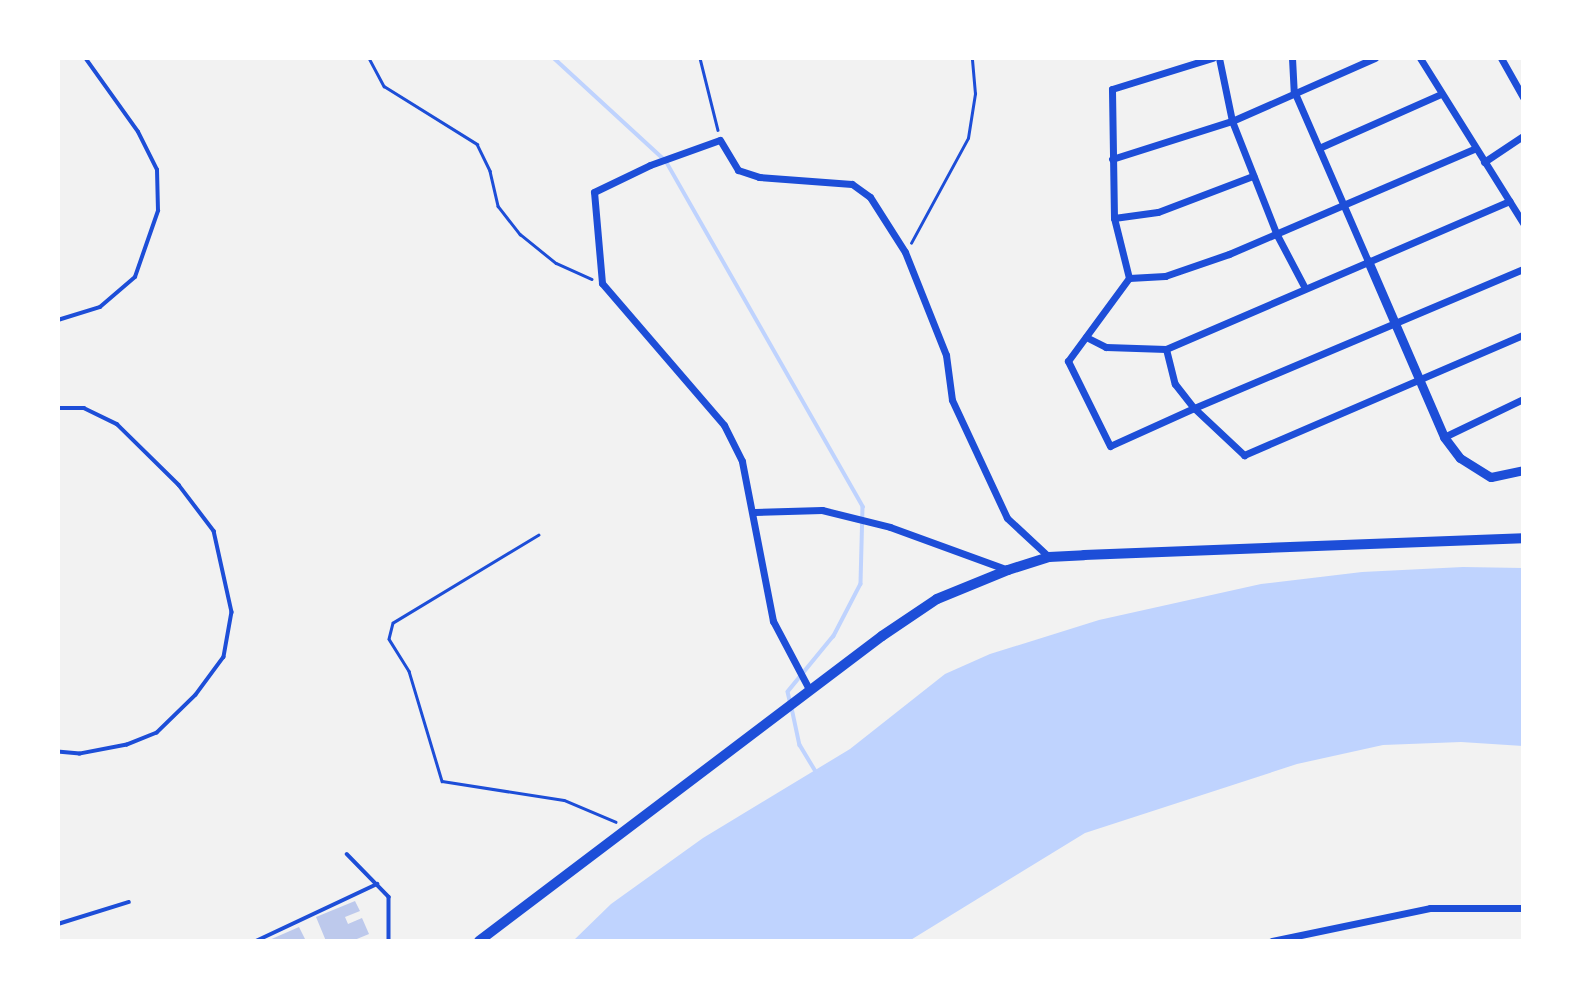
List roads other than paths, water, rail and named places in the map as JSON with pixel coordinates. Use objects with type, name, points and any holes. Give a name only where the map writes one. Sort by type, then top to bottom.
[{"type":"main road","points":[[479,941],[625,826],[937,599],[1008,570],[1049,557],[1523,538]]},
{"type":"street","points":[[1129,278],[1114,218],[1112,89],[1212,58]]},
{"type":"street","points":[[1219,58],[1232,121],[1277,235],[1305,288]]},
{"type":"street","points":[[1292,58],[1294,91],[1444,437],[1460,458],[1491,477],[1523,470]]},
{"type":"street","points":[[1112,159],[1232,121],[1360,61],[1375,58]]},
{"type":"street","points":[[1420,58],[1474,149],[1523,223]]},
{"type":"street","points":[[1501,58],[1523,97]]},
{"type":"street","points":[[1319,148],[1441,94]]},
{"type":"street","points":[[1484,162],[1523,136]]},
{"type":"street","points":[[809,690],[774,621],[755,512],[742,461],[724,425],[602,283],[594,192],[650,165],[720,140],[738,170],[759,177],[852,184],[870,197],[905,252],[946,355],[952,400],[1007,517],[1049,557]]},
{"type":"street","points":[[1129,278],[1165,276],[1277,235],[1343,203],[1474,149]]},
{"type":"street","points":[[1114,218],[1158,212],[1253,176]]},
{"type":"street","points":[[1086,337],[1106,348],[1166,349],[1509,201]]},
{"type":"street","points":[[1129,278],[1068,361],[1110,446],[1523,268]]},
{"type":"street","points":[[1166,349],[1175,384],[1194,408],[1244,455],[1523,335]]},
{"type":"street","points":[[1444,437],[1523,399]]},
{"type":"street","points":[[755,512],[822,510],[879,524],[1008,570]]},
{"type":"street","points":[[1272,941],[1430,908],[1523,908]]},
{"type":"lane","points":[[58,320],[100,307],[135,277],[158,211],[157,170],[138,132],[85,58]]},
{"type":"lane","points":[[58,408],[84,408],[117,424],[179,485],[214,531],[232,612],[224,657],[196,695],[157,733],[127,745],[80,754],[58,752]]},
{"type":"lane","points":[[347,854],[389,897],[389,941]]},
{"type":"lane","points":[[257,941],[377,884]]},
{"type":"lane","points":[[58,924],[129,902]]},
{"type":"water","points":[[1463,567],[1523,568],[1523,746],[1461,742],[1383,745],[1297,764],[1085,833],[909,941],[573,941],[611,904],[703,838],[850,749],[945,674],[990,654],[1099,620],[1261,584],[1362,572]]},
{"type":"waterway","points":[[554,58],[666,161],[863,507],[861,584],[834,636],[788,692],[790,701]]},
{"type":"waterway","points":[[792,708],[800,745],[818,775]]}]
